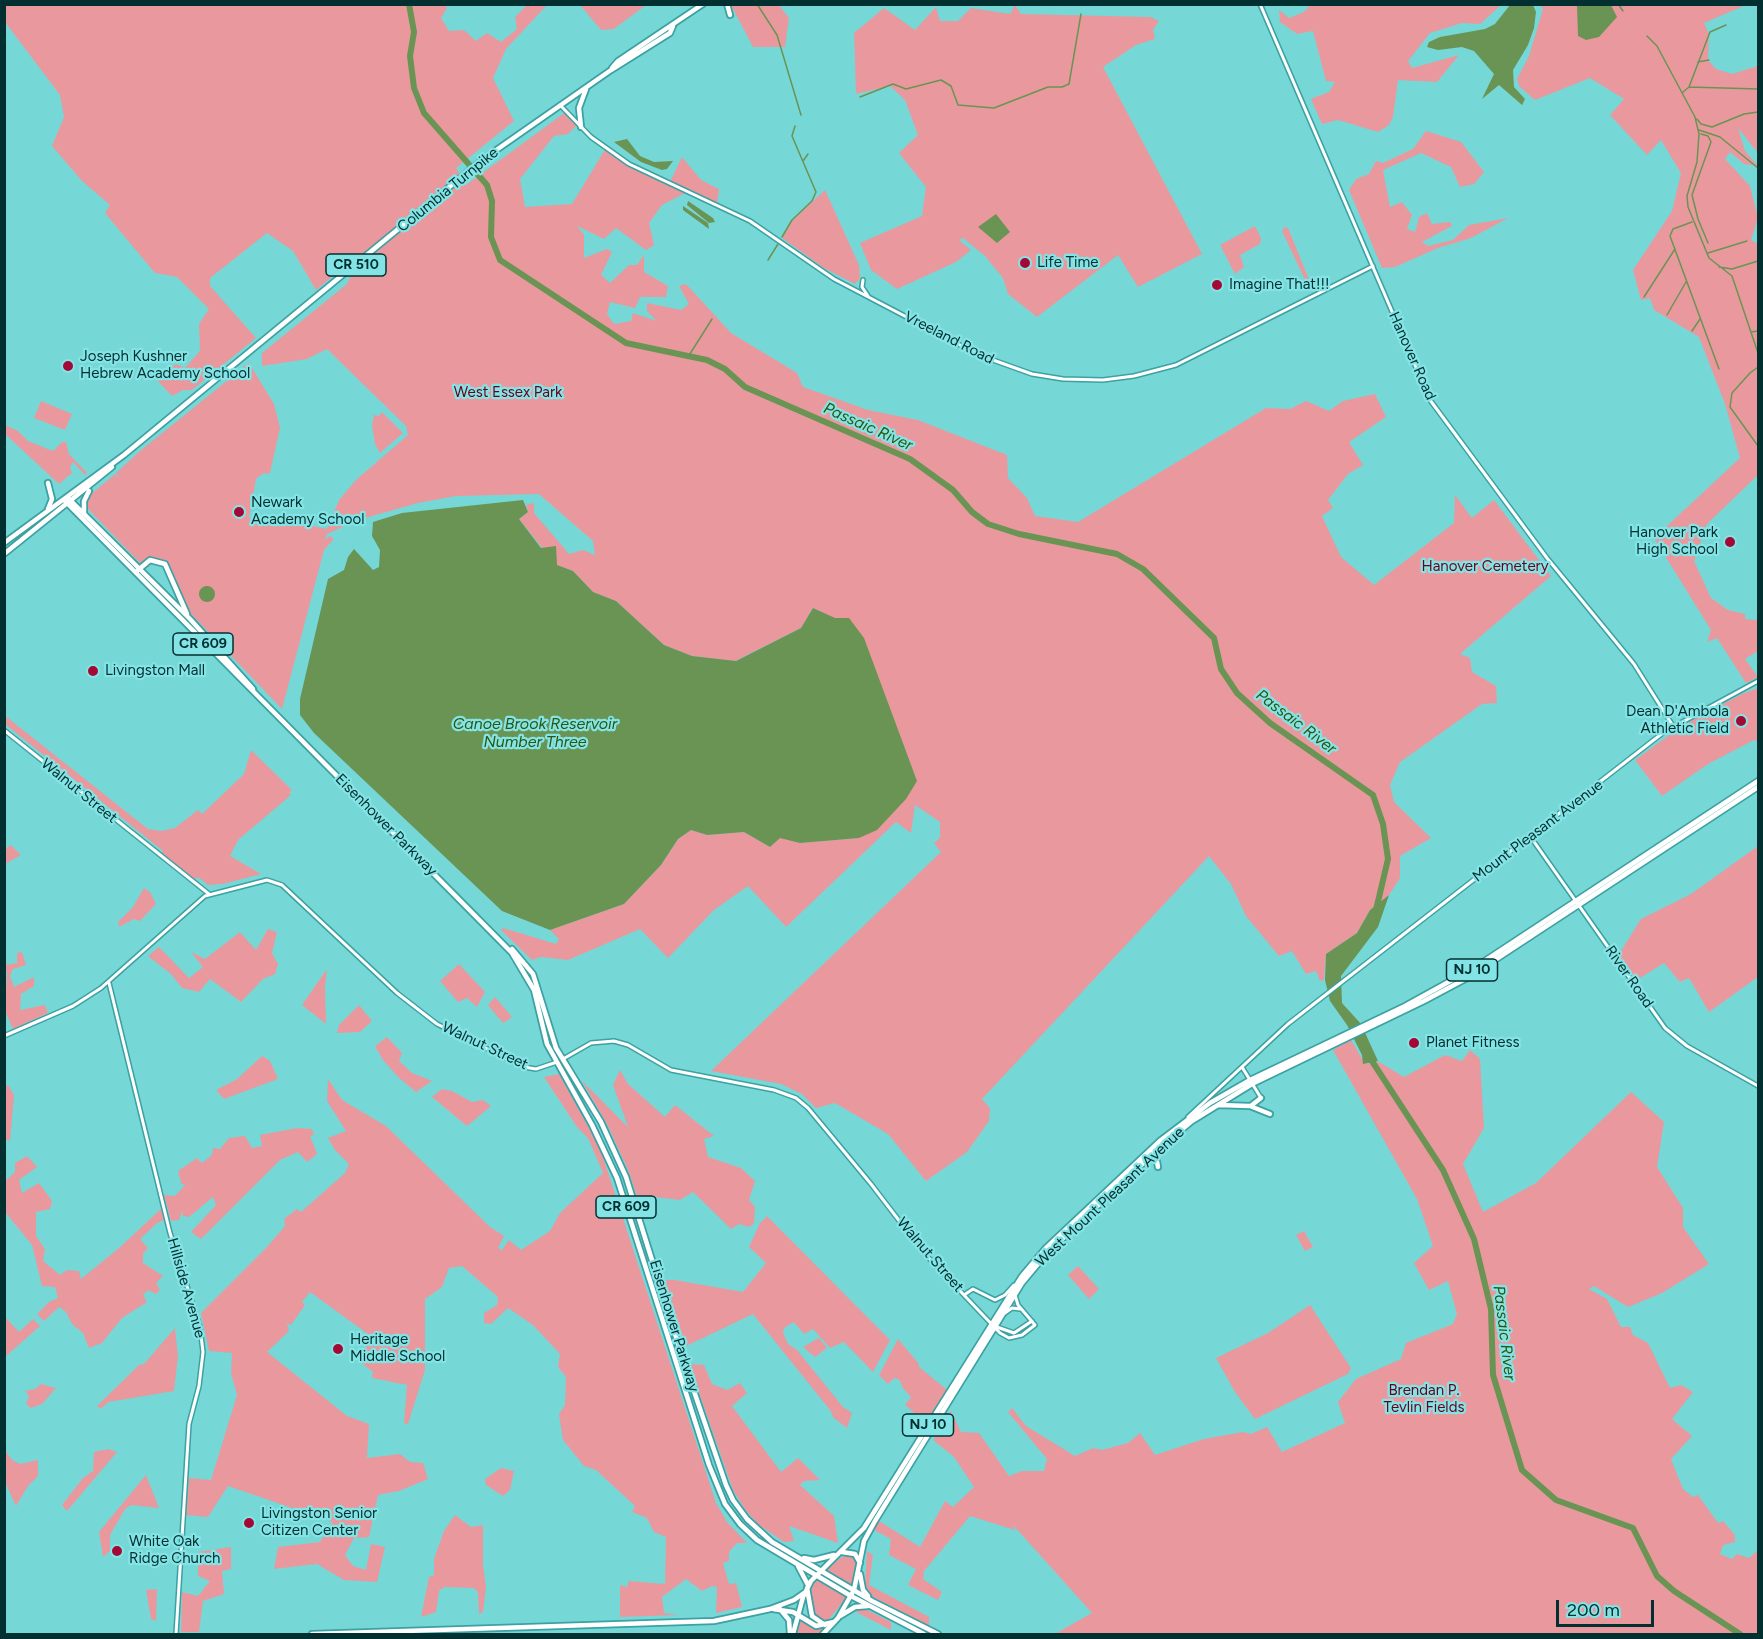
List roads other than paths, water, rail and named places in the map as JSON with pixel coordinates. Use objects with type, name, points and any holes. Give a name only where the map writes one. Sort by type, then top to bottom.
[{"type":"main road","name":"Columbia Turnpike","points":[[4,554],[58,512],[68,501],[482,160],[587,86],[670,33],[674,26],[703,4]]},
{"type":"main road","points":[[727,4],[730,15]]},
{"type":"main road","points":[[581,127],[580,105],[587,86]]},
{"type":"main road","name":"Columbia Turnpike","points":[[4,543],[94,484],[124,455]]},
{"type":"main road","points":[[45,514],[52,499],[48,483]]},
{"type":"main road","points":[[84,514],[84,501],[94,484]]},
{"type":"main road","name":"Eisenhower Parkway","points":[[68,501],[135,574],[499,938],[528,979],[536,997],[544,1036],[601,1122],[626,1177],[726,1485],[747,1519],[772,1542],[796,1556],[851,1596],[938,1635]]},
{"type":"main road","name":"Eisenhower Parkway","points":[[68,501],[190,619],[274,712]]},
{"type":"main road","points":[[58,512],[69,510],[76,512]]},
{"type":"main road","points":[[135,574],[150,560],[165,564],[190,619]]},
{"type":"main road","name":"NJ 10","points":[[1213,1106],[1260,1075],[1429,999],[1495,961],[1758,781]]},
{"type":"main road","name":"NJ 10","points":[[1363,1028],[1471,970],[1578,904],[1758,787]]},
{"type":"main road","name":"NJ 10","points":[[1187,1119],[1251,1082],[1348,1035]]},
{"type":"main road","name":"Eisenhower Parkway","points":[[559,1061],[617,1179],[716,1487],[728,1509],[744,1528],[794,1562],[854,1590],[870,1604],[924,1635]]},
{"type":"main road","points":[[1250,1106],[1261,1098]]},
{"type":"main road","points":[[1213,1106],[1223,1104],[1250,1106],[1270,1114]]},
{"type":"main road","name":"West Mount Pleasant Avenue","points":[[840,1553],[864,1528],[995,1323],[1047,1253],[1155,1152],[1213,1106]]},
{"type":"main road","name":"West Mount Pleasant Avenue","points":[[860,1563],[864,1541],[874,1521],[1022,1276],[1057,1238],[1187,1119]]},
{"type":"main road","points":[[1144,1162],[1158,1167],[1155,1152]]},
{"type":"main road","points":[[796,1556],[814,1560],[840,1553],[855,1554],[860,1563]]},
{"type":"main road","name":"NJ 10","points":[[791,1635],[807,1588],[817,1572],[840,1553]]},
{"type":"main road","points":[[794,1562],[803,1573],[812,1616],[825,1625]]},
{"type":"main road","name":"NJ 10","points":[[823,1635],[836,1620],[851,1596],[860,1572],[860,1563]]},
{"type":"main road","points":[[770,1609],[780,1609],[798,1615],[816,1626],[825,1625],[855,1607],[870,1604],[863,1590],[860,1572]]},
{"type":"main road","points":[[312,1635],[714,1621],[770,1609],[794,1600],[807,1588]]},
{"type":"main road","points":[[780,1609],[789,1620],[791,1635]]},
{"type":"street","name":"Hanover Road","points":[[1260,4],[1430,400],[1541,551],[1634,664],[1673,726]]},
{"type":"street","name":"Vreeland Road","points":[[560,105],[581,127],[629,164],[750,221],[822,272],[1004,365],[1048,376],[1103,380],[1150,373],[1188,360],[1373,267]]},
{"type":"street","points":[[863,280],[864,291],[869,297]]},
{"type":"street","name":"Mount Pleasant Avenue","points":[[1187,1119],[1288,1024],[1673,726],[1758,681]]},
{"type":"street","name":"Walnut Street","points":[[4,730],[208,894],[262,880],[279,883],[397,993],[431,1020],[452,1033],[524,1067],[536,1069],[559,1061],[591,1043],[614,1041],[628,1045],[671,1070],[774,1090],[796,1098],[808,1108],[871,1184],[924,1253],[964,1295],[995,1323],[1003,1335],[1013,1338],[1022,1335],[1035,1325],[1032,1321]]},
{"type":"street","name":"River Road","points":[[1530,836],[1665,1028],[1687,1046],[1758,1086]]},
{"type":"street","points":[[4,1036],[73,1006],[109,983],[208,894]]},
{"type":"street","name":"Hillside Avenue","points":[[109,983],[170,1233],[200,1327],[203,1352],[199,1386],[189,1424],[176,1635]]},
{"type":"street","points":[[1242,1067],[1261,1098]]},
{"type":"street","points":[[964,1295],[973,1289],[990,1299],[1000,1299],[1022,1276]]},
{"type":"street","points":[[1016,1292],[1016,1302],[1032,1321],[1014,1333],[995,1323],[1010,1309],[1022,1310]]},
{"type":"water","points":[[1510,5],[1533,5],[1536,12],[1534,28],[1528,45],[1513,70],[1514,87],[1525,99],[1522,105],[1499,85],[1482,99],[1494,74],[1474,51],[1462,47],[1438,50],[1427,47],[1429,42],[1440,37],[1485,29],[1495,24]]},
{"type":"water","points":[[1577,5],[1611,5],[1617,17],[1599,37],[1586,40],[1578,36]]},
{"type":"water","points":[[627,139],[640,156],[654,162],[673,161],[667,169],[662,170],[641,162],[614,142]]},
{"type":"water","points":[[688,201],[713,218],[715,222],[709,223],[687,205]]},
{"type":"water","points":[[683,206],[708,223],[709,229],[683,210]]},
{"type":"water","points":[[996,214],[1010,232],[997,243],[978,227]]},
{"type":"water","name":"Canoe Brook Reservoir Number Three","points":[[523,500],[528,512],[519,519],[541,548],[556,546],[557,565],[573,571],[593,592],[616,601],[664,645],[692,656],[736,661],[801,628],[813,608],[835,618],[849,618],[864,638],[917,781],[906,799],[877,830],[859,838],[800,843],[780,838],[770,847],[744,832],[707,835],[691,830],[678,839],[661,865],[624,904],[550,930],[502,911],[314,733],[300,715],[300,699],[328,579],[344,570],[348,557],[354,549],[373,570],[379,567],[380,550],[372,536],[373,522],[402,513]]},
{"type":"water","points":[[204,586],[210,586],[215,594],[213,600],[204,602],[199,597],[199,591]]},
{"type":"water","points":[[1389,895],[1378,927],[1341,976],[1342,1003],[1361,1024],[1378,1061],[1363,1064],[1362,1055],[1347,1025],[1330,1001],[1325,980],[1326,954],[1357,933],[1370,910]]},
{"type":"waterway","name":"Passaic River","points":[[409,4],[414,32],[410,56],[414,88],[424,113],[487,185],[492,201],[491,237],[500,260],[626,343],[707,360],[725,369],[745,387],[910,459],[953,490],[972,512],[988,524],[1019,534],[1117,554],[1143,569],[1214,638],[1221,669],[1237,693],[1270,723],[1373,795],[1383,824],[1388,859],[1376,910]]},
{"type":"waterway","points":[[757,4],[777,35],[801,115]]},
{"type":"waterway","points":[[1618,4],[1623,11]]},
{"type":"waterway","points":[[860,97],[893,84],[906,89],[941,80],[951,86],[958,105],[994,108],[1048,87],[1062,87],[1069,84],[1081,14]]},
{"type":"waterway","points":[[1689,87],[1710,32],[1726,25]]},
{"type":"waterway","points":[[1647,36],[1657,46],[1695,117],[1699,134],[1697,162],[1687,196],[1688,207],[1709,258],[1732,276],[1758,353]]},
{"type":"waterway","points":[[1698,62],[1709,60]]},
{"type":"waterway","points":[[1683,92],[1689,87],[1758,89]]},
{"type":"waterway","points":[[1697,119],[1701,124],[1712,127],[1744,114],[1758,112]]},
{"type":"waterway","points":[[782,237],[792,220],[812,201],[816,192],[792,136],[795,126]]},
{"type":"waterway","points":[[1699,130],[1720,137],[1758,168]]},
{"type":"waterway","points":[[1701,134],[1708,136],[1711,142],[1692,195],[1698,219],[1708,243]]},
{"type":"waterway","points":[[803,161],[808,154]]},
{"type":"waterway","points":[[1692,222],[1673,229],[1670,236],[1719,369]]},
{"type":"waterway","points":[[1708,253],[1747,241]]},
{"type":"waterway","points":[[768,260],[778,244]]},
{"type":"waterway","points":[[1644,297],[1675,249]]},
{"type":"waterway","points":[[1719,267],[1732,269],[1758,261]]},
{"type":"waterway","points":[[1667,315],[1686,282]]},
{"type":"waterway","points":[[688,357],[712,319]]},
{"type":"waterway","points":[[1692,331],[1700,319]]},
{"type":"waterway","points":[[1751,332],[1758,331]]},
{"type":"waterway","points":[[1758,367],[1732,393],[1730,407],[1758,446]]},
{"type":"waterway","name":"Passaic River","points":[[1368,1055],[1443,1170],[1474,1239],[1491,1309],[1493,1375],[1522,1470],[1556,1500],[1633,1528],[1657,1576],[1674,1591],[1740,1634]]},
{"type":"place","name":"Life Time","points":[[1025,263]]},
{"type":"place","name":"Imagine That!!!","points":[[1217,285]]},
{"type":"place","name":"Joseph Kushner Hebrew Academy School","points":[[68,366]]},
{"type":"place","name":"Newark Academy School","points":[[239,512]]},
{"type":"place","name":"Hanover Park High School","points":[[1730,542]]},
{"type":"place","name":"Livingston Mall","points":[[93,671]]},
{"type":"place","name":"Dean D'Ambola Athletic Field","points":[[1741,721]]},
{"type":"place","name":"Planet Fitness","points":[[1414,1043]]},
{"type":"place","name":"Heritage Middle School","points":[[338,1349]]},
{"type":"place","name":"Livingston Senior Citizen Center","points":[[249,1523]]},
{"type":"place","name":"White Oak Ridge Church","points":[[117,1551]]},
{"type":"park label","name":"West Essex Park","points":[[508,393]]},
{"type":"park label","name":"Hanover Cemetery","points":[[1485,567]]},
{"type":"park label","name":"Brendan P. Tevlin Fields","points":[[1424,1400]]}]
